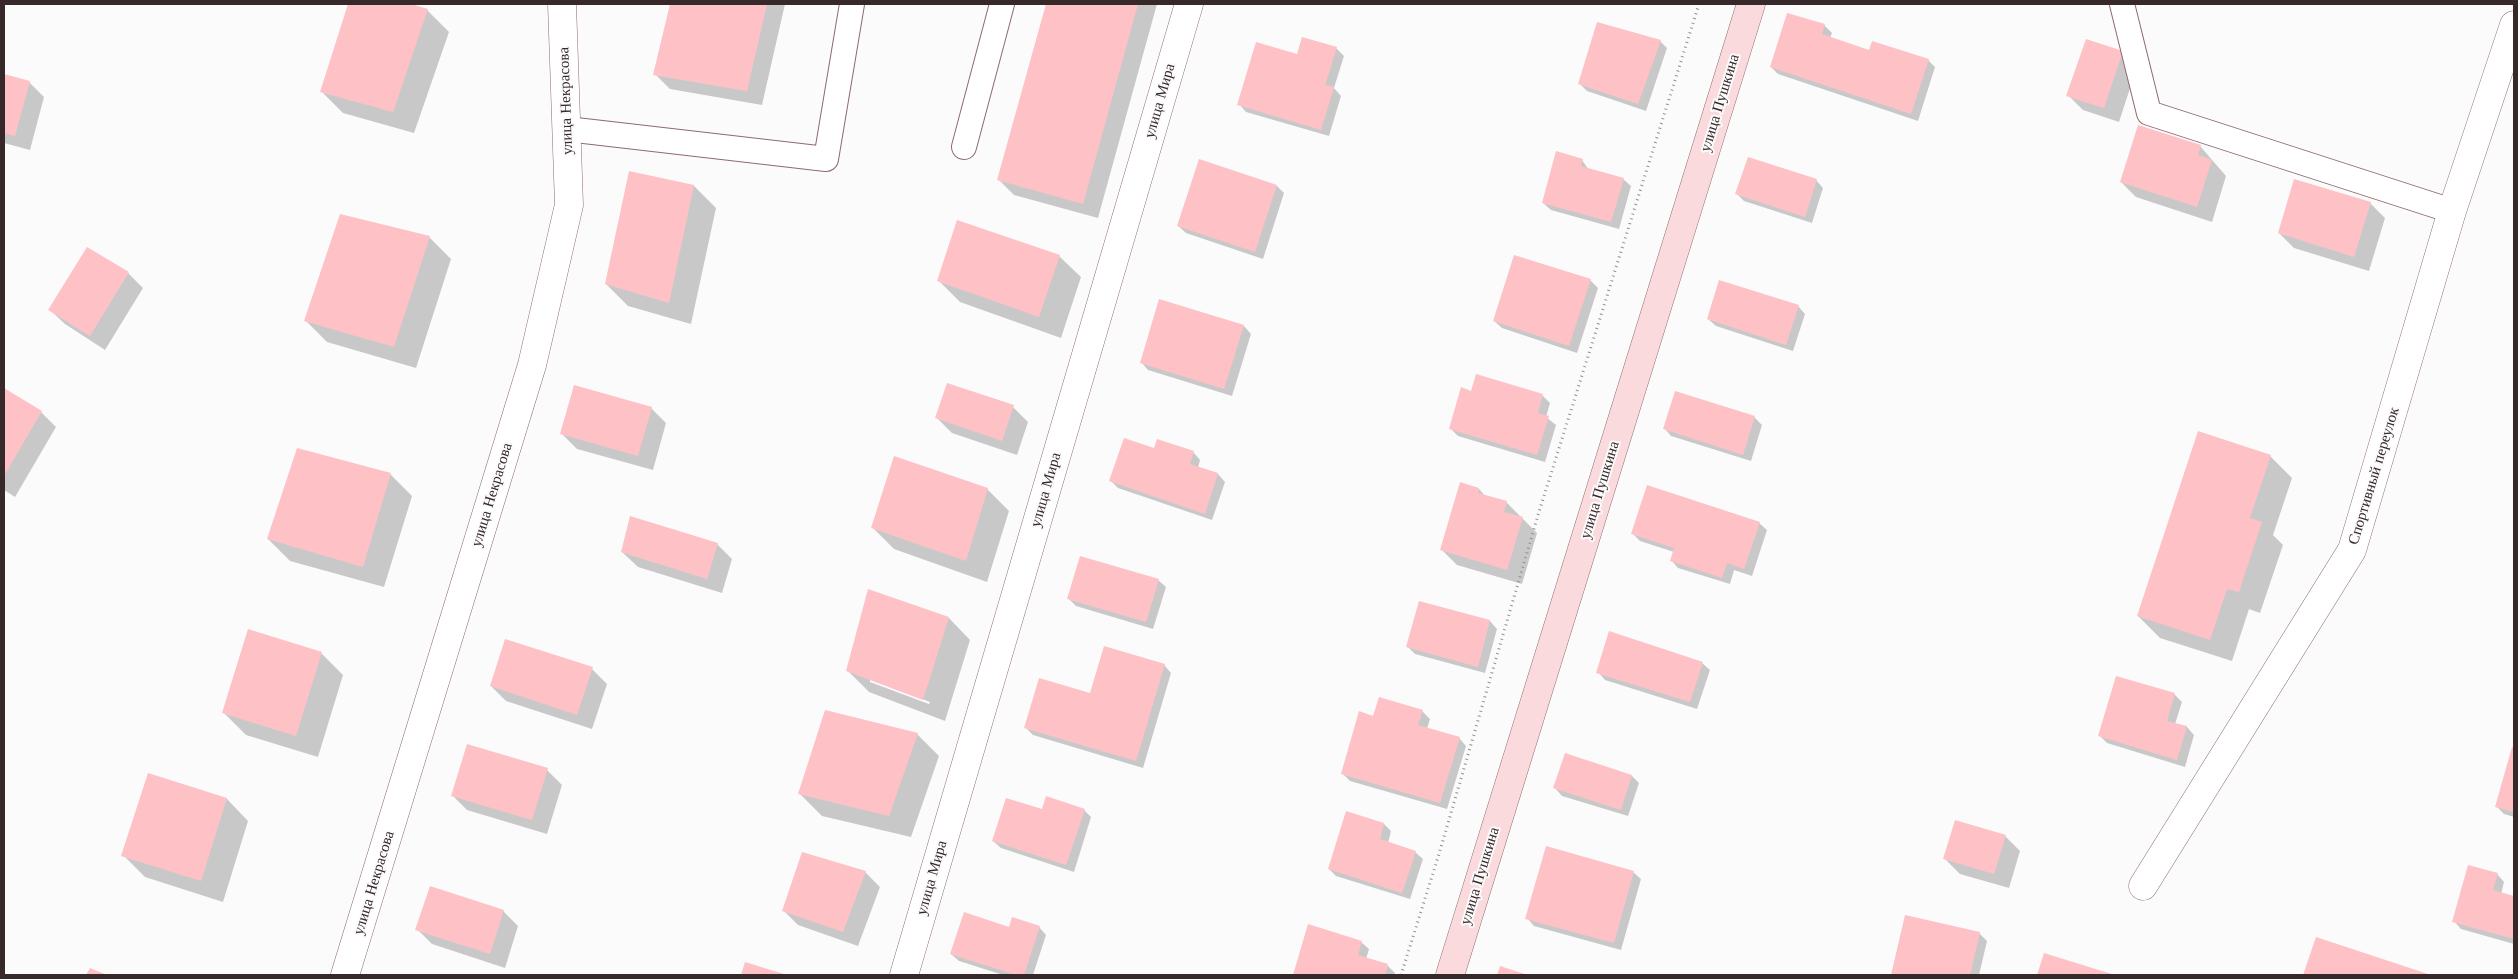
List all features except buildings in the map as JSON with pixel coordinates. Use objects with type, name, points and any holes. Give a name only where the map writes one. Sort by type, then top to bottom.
[{"type":"main road","name":"улица Пушкина","points":[[1450,975],[1751,4]]},
{"type":"street","name":"улица Некрасова","points":[[345,975],[532,365],[569,205],[562,4]]},
{"type":"street","name":"улица Мира","points":[[904,975],[1189,4]]},
{"type":"street","name":"Спортивный переулок","points":[[2143,886],[2352,550],[2452,211],[2514,25]]},
{"type":"lane","points":[[567,128],[826,159],[852,4]]},
{"type":"lane","points":[[964,147],[1002,4]]},
{"type":"lane","points":[[2122,4],[2149,113],[2452,211]]},
{"type":"path","points":[[1401,975],[1439,854],[1540,505],[1699,4]]}]
